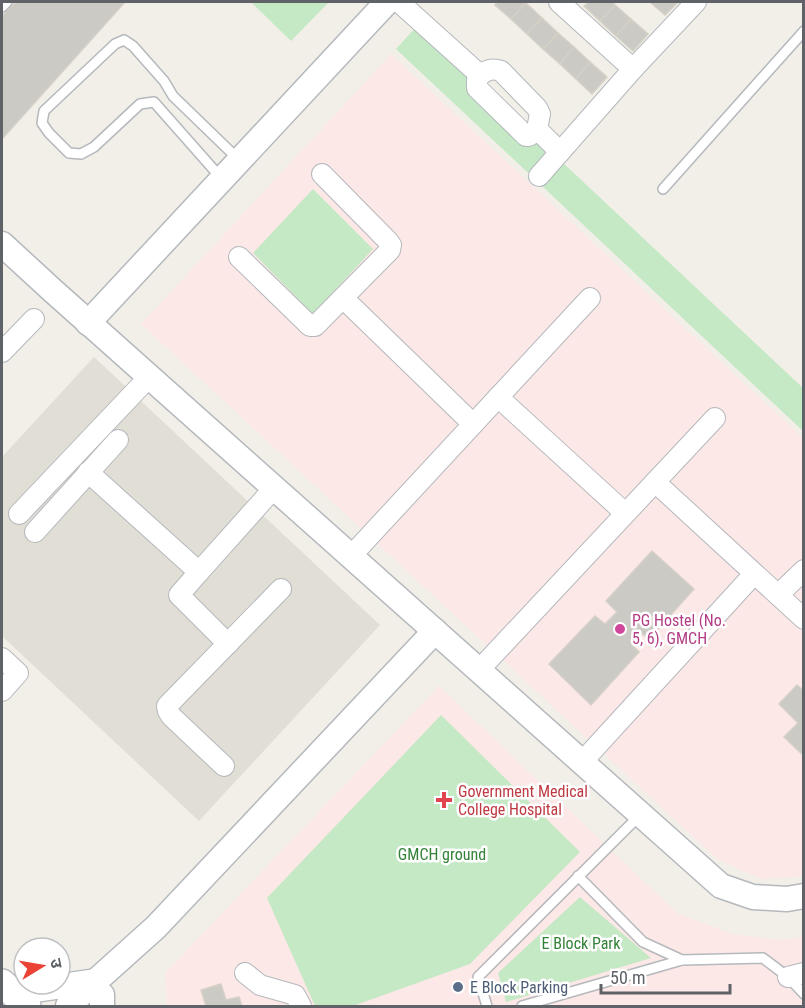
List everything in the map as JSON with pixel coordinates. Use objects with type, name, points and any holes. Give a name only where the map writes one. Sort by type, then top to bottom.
[{"type":"street","points":[[88,323],[387,2]]},
{"type":"street","points":[[399,2],[480,75]]},
{"type":"street","points":[[559,2],[633,69]]},
{"type":"street","points":[[539,176],[633,69],[696,2]]},
{"type":"street","points":[[494,69],[501,71],[537,108],[540,114],[537,129],[529,136],[525,136],[477,88],[480,75],[494,69]]},
{"type":"street","points":[[537,129],[560,152]]},
{"type":"street","points":[[239,257],[310,326],[315,326],[343,298],[390,250],[391,245],[322,174]]},
{"type":"street","points":[[2,244],[721,886],[753,897],[787,899],[804,896]]},
{"type":"street","points":[[343,298],[473,424]]},
{"type":"street","points":[[351,556],[591,298]]},
{"type":"street","points":[[2,352],[34,319]]},
{"type":"street","points":[[19,514],[149,377]]},
{"type":"street","points":[[498,398],[625,513]]},
{"type":"street","points":[[479,670],[715,418]]},
{"type":"street","points":[[34,532],[118,440]]},
{"type":"street","points":[[88,472],[199,572]]},
{"type":"street","points":[[655,482],[804,619]]},
{"type":"street","points":[[228,644],[179,596],[274,488]]},
{"type":"street","points":[[778,595],[804,570]]},
{"type":"street","points":[[582,762],[754,574]]},
{"type":"street","points":[[224,766],[171,716],[166,706],[281,589]]},
{"type":"street","points":[[68,1006],[98,997],[156,927],[435,632]]},
{"type":"street","points":[[2,658],[18,673],[2,691]]},
{"type":"street","points":[[245,973],[260,985],[295,995],[301,1006]]},
{"type":"street","points":[[70,996],[98,997]]},
{"type":"lane","points":[[2,7],[7,2]]},
{"type":"lane","points":[[663,189],[804,31]]},
{"type":"lane","points":[[222,179],[154,102],[140,104],[94,147],[81,154],[69,153],[49,134],[42,123],[44,111],[115,44],[124,40],[133,46],[164,81],[173,96],[240,160]]},
{"type":"lane","points":[[487,1006],[478,977],[640,814]]},
{"type":"lane","points":[[578,876],[643,942],[682,960]]},
{"type":"lane","points":[[522,1006],[682,960],[763,958],[796,975],[804,994]]},
{"type":"shaded area","points":[[391,54],[803,438],[803,875],[761,879],[717,859],[141,324]]},
{"type":"shaded area","points":[[94,357],[380,625],[199,821],[2,636],[2,457]]},
{"type":"shaded area","name":"Government Medical College Hospital","points":[[439,686],[677,913],[732,934],[780,940],[803,937],[803,1006],[167,1006],[165,973]]},
{"type":"green space","points":[[251,2],[329,2],[291,41]]},
{"type":"green space","points":[[417,26],[803,388],[803,431],[396,49]]},
{"type":"green space","points":[[313,189],[373,249],[313,314],[253,253]]},
{"type":"green space","name":"GMCH ground","points":[[441,715],[580,852],[470,964],[353,1006],[315,1006],[267,898]]},
{"type":"green space","name":"E Block Park","points":[[580,897],[651,958],[506,1002],[498,973]]},
{"type":"building","points":[[16,2],[125,2],[2,139],[2,16]]},
{"type":"building","points":[[497,2],[526,3],[511,19],[495,5]]},
{"type":"building","points":[[589,2],[612,2],[615,5],[600,21],[584,6]]},
{"type":"building","points":[[650,2],[678,2],[665,15]]},
{"type":"building","points":[[526,3],[542,18],[527,34],[511,19]]},
{"type":"building","points":[[615,5],[631,19],[616,36],[600,21]]},
{"type":"building","points":[[542,18],[558,33],[543,49],[527,34]]},
{"type":"building","points":[[631,19],[648,34],[633,51],[616,36]]},
{"type":"building","points":[[558,33],[574,47],[560,64],[543,49]]},
{"type":"building","points":[[574,47],[590,62],[576,79],[560,64]]},
{"type":"building","points":[[590,62],[607,77],[592,94],[576,79]]},
{"type":"building","name":"PG Hostel (No. 5, 6), GMCH","points":[[652,551],[694,589],[649,639],[641,633],[631,644],[639,652],[591,705],[549,664],[595,616],[605,624],[617,612],[606,601]]},
{"type":"building","points":[[797,685],[804,691],[804,756],[784,737],[798,723],[779,704]]},
{"type":"building","points":[[221,984],[226,1000],[239,997],[242,1006],[206,1006],[201,990]]},
{"type":"place","name":"PG Hostel (No. 5, 6), GMCH","points":[[620,629]]},
{"type":"place","name":"Government Medical College Hospital","points":[[444,800]]},
{"type":"place","name":"E Block Parking","points":[[458,987]]}]
